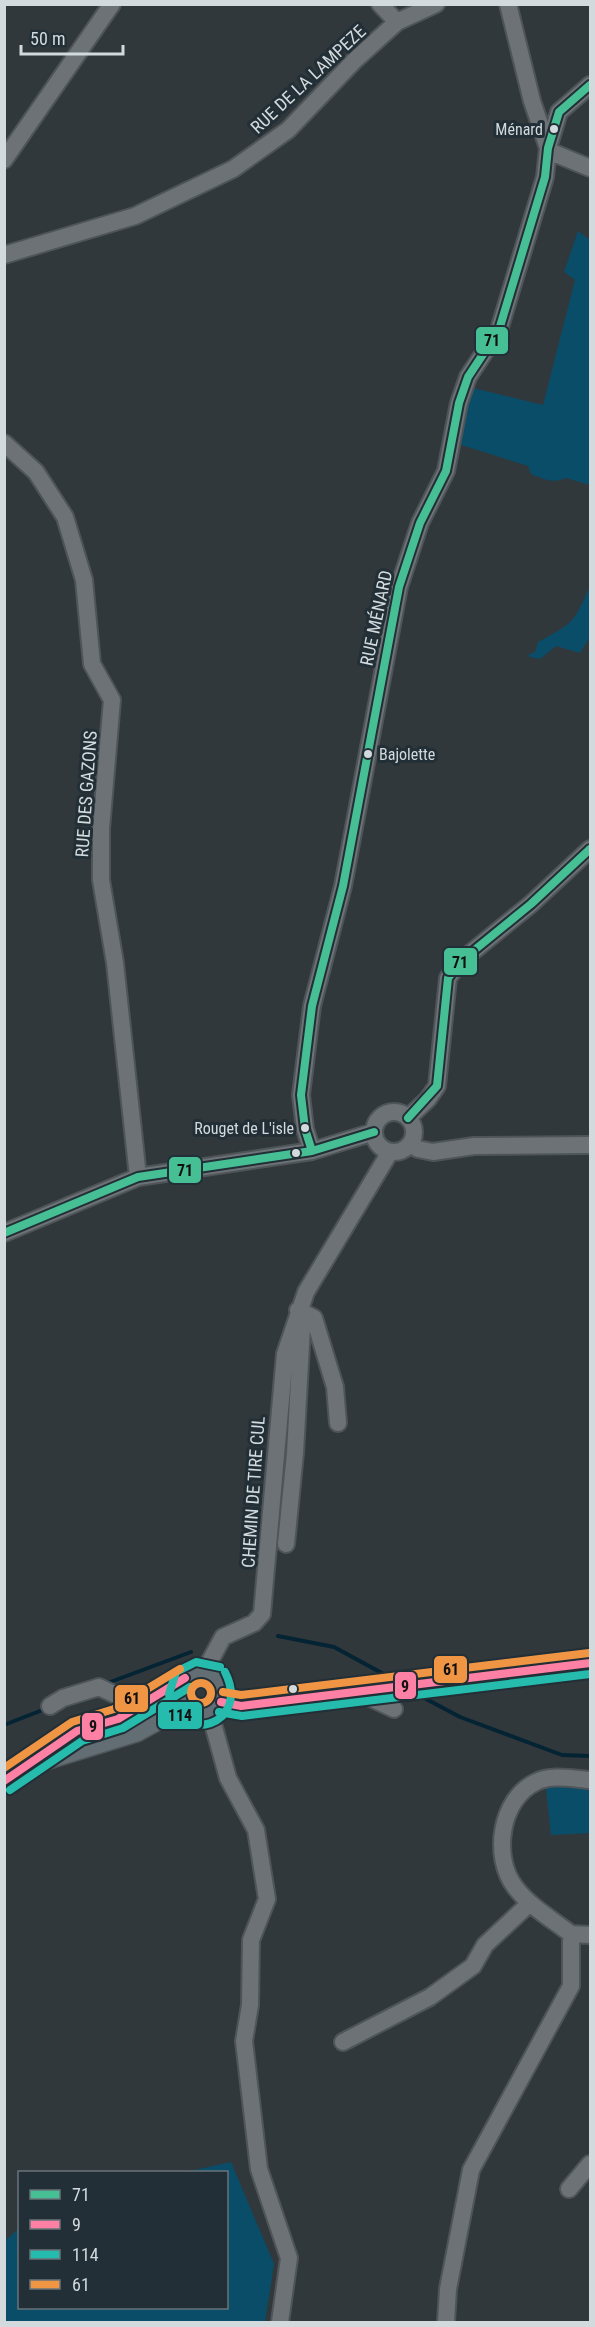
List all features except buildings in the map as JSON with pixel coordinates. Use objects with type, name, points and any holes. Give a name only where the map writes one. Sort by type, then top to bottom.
[{"type":"main road","points":[[194,1675],[179,1691],[183,1705],[198,1715],[215,1707],[241,1706],[591,1663]]},
{"type":"main road","points":[[4,1781],[77,1731],[100,1725],[194,1675],[220,1683],[215,1707]]},
{"type":"main road","points":[[25,1766],[136,1731],[165,1714],[188,1710]]},
{"type":"street","points":[[380,4],[397,22]]},
{"type":"street","name":"RUE DE LA LAMPEZE","points":[[4,255],[135,216],[233,169],[288,130],[355,60],[397,22],[436,4]]},
{"type":"street","points":[[508,4],[538,118],[549,149],[591,168]]},
{"type":"street","points":[[4,160],[104,8]]},
{"type":"street","points":[[538,118],[559,112],[591,84]]},
{"type":"street","name":"RUE MÉNARD","points":[[312,1151],[305,1129],[301,1095],[312,1006],[343,886],[399,587],[420,523],[446,471],[459,404],[468,377],[499,330],[545,177],[549,149],[559,112]]},
{"type":"street","name":"RUE DES GAZONS","points":[[4,443],[36,472],[65,517],[84,580],[92,664],[112,700],[101,829],[101,880],[115,963],[138,1177]]},
{"type":"street","points":[[408,1118],[428,1099],[437,1086],[448,978],[461,961],[531,904],[591,849]]},
{"type":"street","points":[[398,1112],[408,1118],[415,1133],[411,1144],[402,1151],[390,1152],[378,1145],[374,1132],[378,1121],[387,1113],[398,1112]]},
{"type":"street","points":[[4,1233],[138,1177],[312,1151],[374,1132]]},
{"type":"street","points":[[411,1144],[418,1149],[433,1152],[474,1146],[591,1145]]},
{"type":"street","name":"CHEMIN DE TIRE CUL","points":[[194,1675],[223,1637],[254,1623],[262,1614],[285,1354],[298,1310],[306,1292],[390,1152]]},
{"type":"street","points":[[298,1310],[314,1318],[334,1387],[338,1423]]},
{"type":"street","points":[[286,1544],[295,1454],[302,1327],[298,1310]]},
{"type":"street","points":[[50,1706],[63,1698],[99,1687],[139,1706]]},
{"type":"street","points":[[362,1690],[394,1709]]},
{"type":"street","points":[[215,1707],[228,1779],[256,1830],[267,1899],[251,1940],[250,2005],[244,2041],[258,2169],[289,2258],[280,2322]]},
{"type":"street","points":[[591,1780],[545,1779],[534,1782],[512,1807],[501,1830],[500,1851],[514,1886],[530,1903],[571,1934],[591,1935]]},
{"type":"street","points":[[343,2042],[430,1996],[464,1972],[472,1966],[484,1945],[530,1903]]},
{"type":"street","points":[[446,2322],[448,2289],[471,2170],[572,1986],[571,1934]]},
{"type":"street","points":[[569,2189],[591,2164]]},
{"type":"shaded area","points":[[578,231],[590,240],[590,485],[566,478],[556,481],[544,479],[531,474],[528,466],[455,443],[469,387],[543,405],[575,280],[564,272]]},
{"type":"shaded area","points":[[590,586],[590,637],[580,653],[556,646],[540,659],[526,656],[535,652],[538,642],[572,620]]},
{"type":"shaded area","points":[[545,1779],[590,1780],[590,1833],[551,1835]]},
{"type":"shaded area","points":[[231,2162],[274,2264],[265,2322],[5,2322],[5,2241],[18,2229],[18,2309],[228,2309],[228,2171],[190,2171]]},
{"type":"waterway","points":[[278,1636],[334,1647],[391,1678]]},
{"type":"waterway","points":[[105,1684],[191,1652]]},
{"type":"waterway","points":[[413,1692],[460,1717],[562,1755],[590,1756]]},
{"type":"waterway","points":[[4,1725],[45,1709]]},
{"type":"transit line","name":"71","points":[[312,1151],[305,1129],[301,1095],[312,1006],[343,886],[399,587],[420,523],[446,471],[459,403],[468,377],[499,330],[545,177],[548,148],[559,112],[590,85]]},
{"type":"transit line","name":"71","points":[[408,1118],[437,1086],[448,978],[461,961],[531,904],[590,849]]},
{"type":"transit line","name":"71","points":[[4,1233],[138,1177],[312,1151],[374,1132]]},
{"type":"transit line","name":"61","points":[[223,1692],[241,1695],[589,1653]]},
{"type":"transit line","name":"114","points":[[220,1667],[196,1662],[176,1672],[169,1694],[175,1710],[185,1721],[198,1725],[210,1723],[222,1717],[229,1706],[231,1691],[225,1672]]},
{"type":"transit line","name":"9","points":[[221,1702],[241,1706],[590,1663]]},
{"type":"transit line","name":"61","points":[[4,1768],[72,1722],[114,1709],[180,1669]]},
{"type":"transit line","name":"114","points":[[219,1712],[242,1716],[590,1674]]},
{"type":"transit line","name":"9","points":[[4,1781],[77,1731],[118,1719],[185,1678]]},
{"type":"transit line","name":"61","points":[[201,1683],[208,1686],[211,1693],[208,1700],[201,1703],[194,1700],[191,1693],[194,1686],[201,1683]]},
{"type":"transit line","name":"114","points":[[10,1790],[82,1741],[123,1728],[190,1687]]},
{"type":"place","name":"Ménard","points":[[554,129]]},
{"type":"place","name":"Bajolette","points":[[368,754]]},
{"type":"place","name":"Rouget de L'isle","points":[[305,1128]]}]
